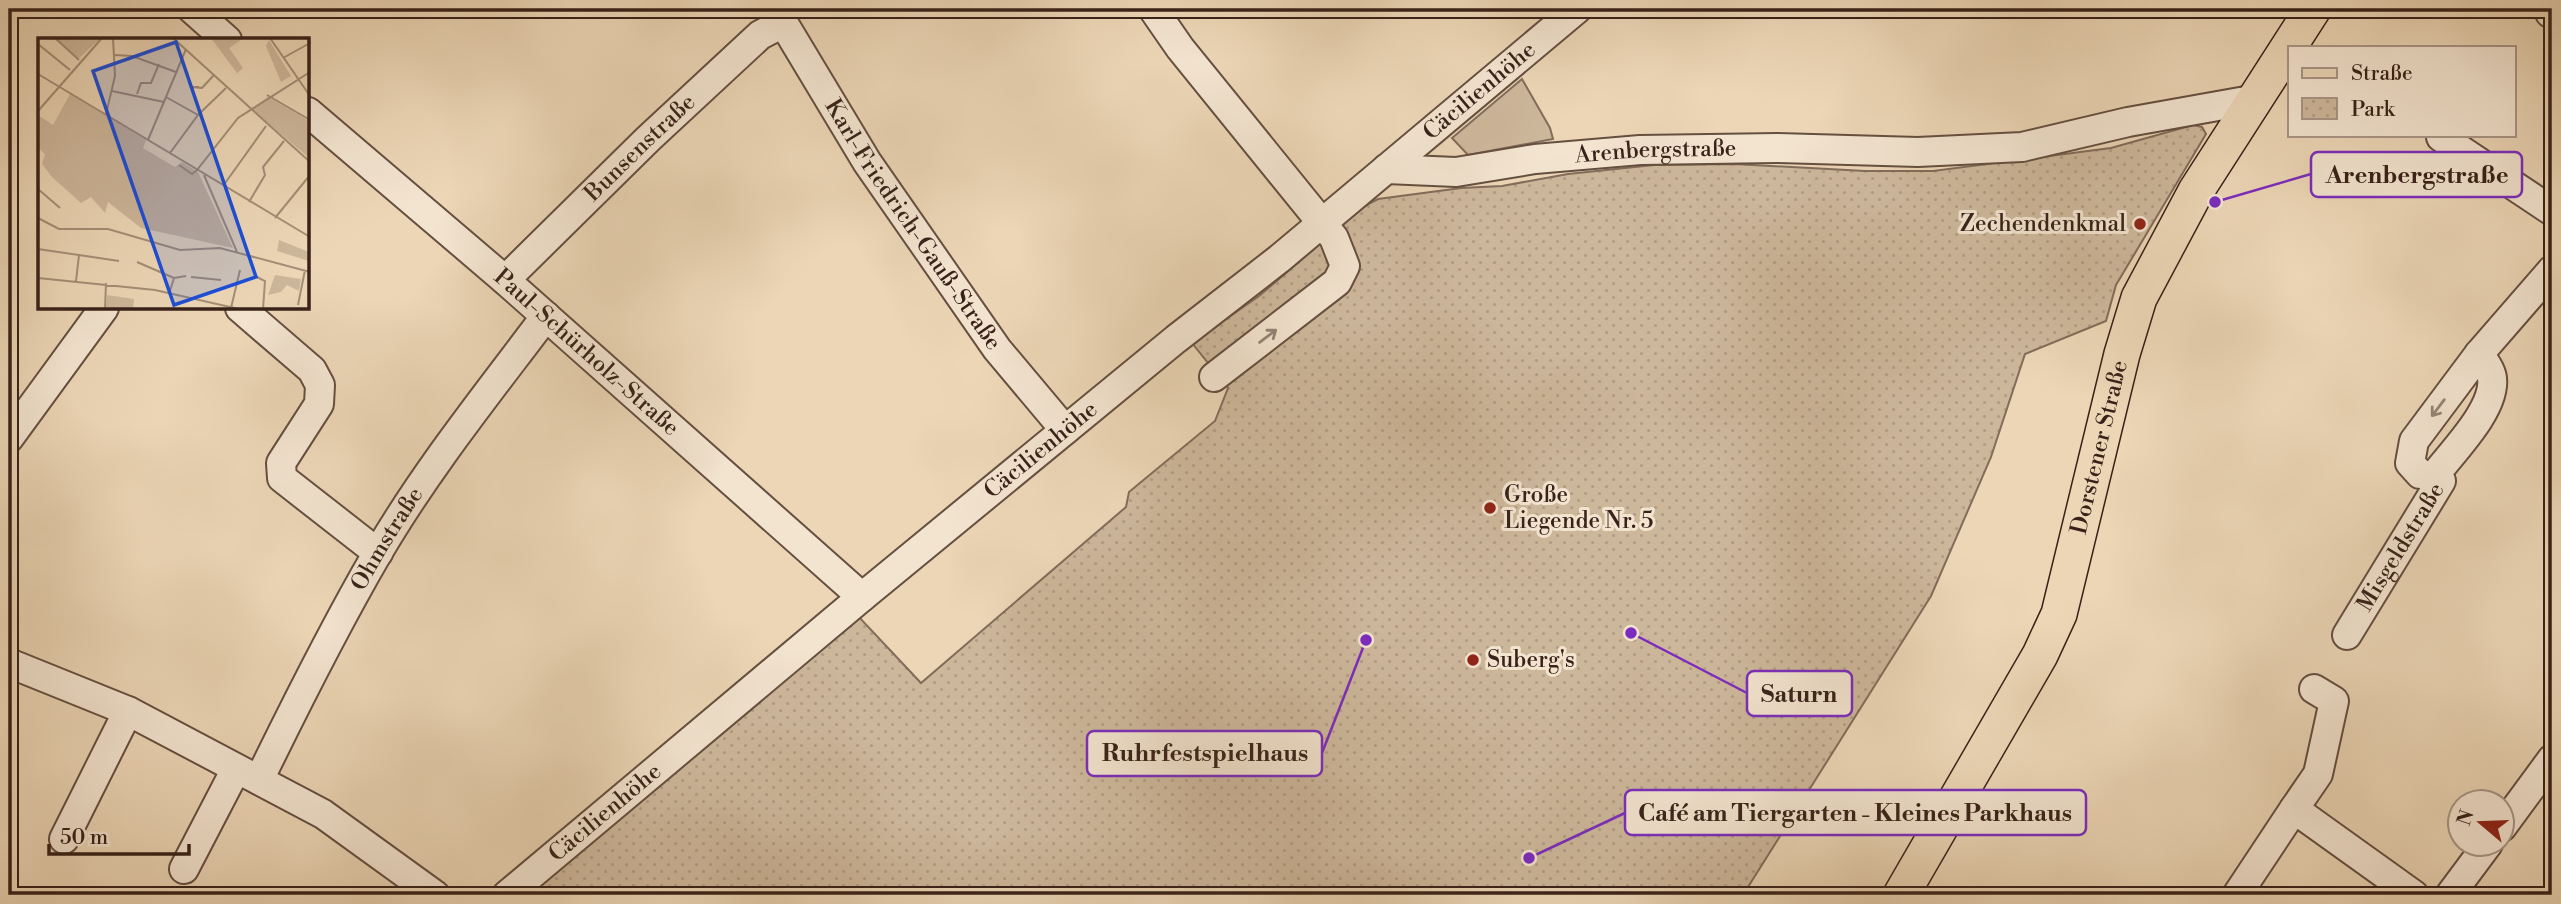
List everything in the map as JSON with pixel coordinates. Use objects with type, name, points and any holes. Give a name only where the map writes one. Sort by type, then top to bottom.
[{"type":"main road","name":"Dorstener Straße","points":[[2291,46],[2314,9]]},
{"type":"main road","name":"Dorstener Straße","points":[[1901,895],[2040,655],[2059,614],[2122,354],[2139,298],[2196,191],[2288,50]]},
{"type":"street","points":[[192,9],[225,38]]},
{"type":"street","points":[[1153,9],[1180,48],[1334,237],[1345,266],[1337,282],[1214,377]]},
{"type":"street","name":"Cäcilienhöhe","points":[[507,895],[862,597],[1386,169],[1564,13]]},
{"type":"street","name":"Bunsenstraße","points":[[505,280],[658,129],[779,16]]},
{"type":"street","name":"Karl-Friedrich-Gauß-Straße","points":[[779,16],[867,162],[997,349],[1065,430]]},
{"type":"street","name":"Arenbergstraße","points":[[1386,169],[1456,172],[1535,159],[1640,150],[1777,148],[1918,152],[2022,147],[2128,122],[2257,99]]},
{"type":"street","name":"Paul-Schürholz-Straße","points":[[310,115],[505,280],[862,597]]},
{"type":"street","points":[[2441,138],[2552,211]]},
{"type":"street","points":[[2434,475],[2425,476],[2415,470],[2410,463],[2410,449],[2479,354],[2552,270]]},
{"type":"street","points":[[9,438],[103,310]]},
{"type":"street","points":[[242,310],[312,370],[320,385],[319,404],[281,463],[282,478],[378,553]]},
{"type":"street","name":"Ohmstraße","points":[[184,869],[303,688],[378,553],[453,439],[545,316]]},
{"type":"street","name":"Misgeldstraße","points":[[2347,635],[2441,481],[2434,475],[2486,409],[2493,391],[2492,374],[2479,354]]},
{"type":"street","points":[[10,666],[128,711],[324,814],[435,895]]},
{"type":"street","points":[[2237,895],[2318,774],[2334,701],[2314,689]]},
{"type":"street","points":[[64,839],[128,711]]},
{"type":"street","points":[[2516,807],[2552,759]]},
{"type":"street","points":[[2294,809],[2414,895]]},
{"type":"street","points":[[2450,895],[2478,858]]},
{"type":"green space","points":[[1522,79],[1550,128],[1553,139],[1468,155],[1452,138]]},
{"type":"green space","points":[[2193,125],[2202,127],[2206,134],[2116,285],[2106,321],[2025,354],[1991,457],[1931,596],[1743,895],[524,895],[859,617],[921,683],[1126,507],[1129,492],[1215,421],[1228,388],[1192,343],[1259,296],[1314,249],[1341,218],[1378,199],[1461,188],[1502,186],[1568,174],[1654,165],[1734,164],[1865,171],[1933,171],[2111,148]]},
{"type":"place","name":"Arenbergstraße","points":[[2215,202]]},
{"type":"place","name":"Zechendenkmal","points":[[2140,224]]},
{"type":"place","name":"Große Liegende Nr. 5","points":[[1490,508]]},
{"type":"place","name":"Saturn","points":[[1631,633]]},
{"type":"place","name":"Ruhrfestspielhaus","points":[[1366,640]]},
{"type":"place","name":"Suberg's","points":[[1473,660]]},
{"type":"place","name":"Café am Tiergarten - Kleines Parkhaus","points":[[1529,858]]}]
